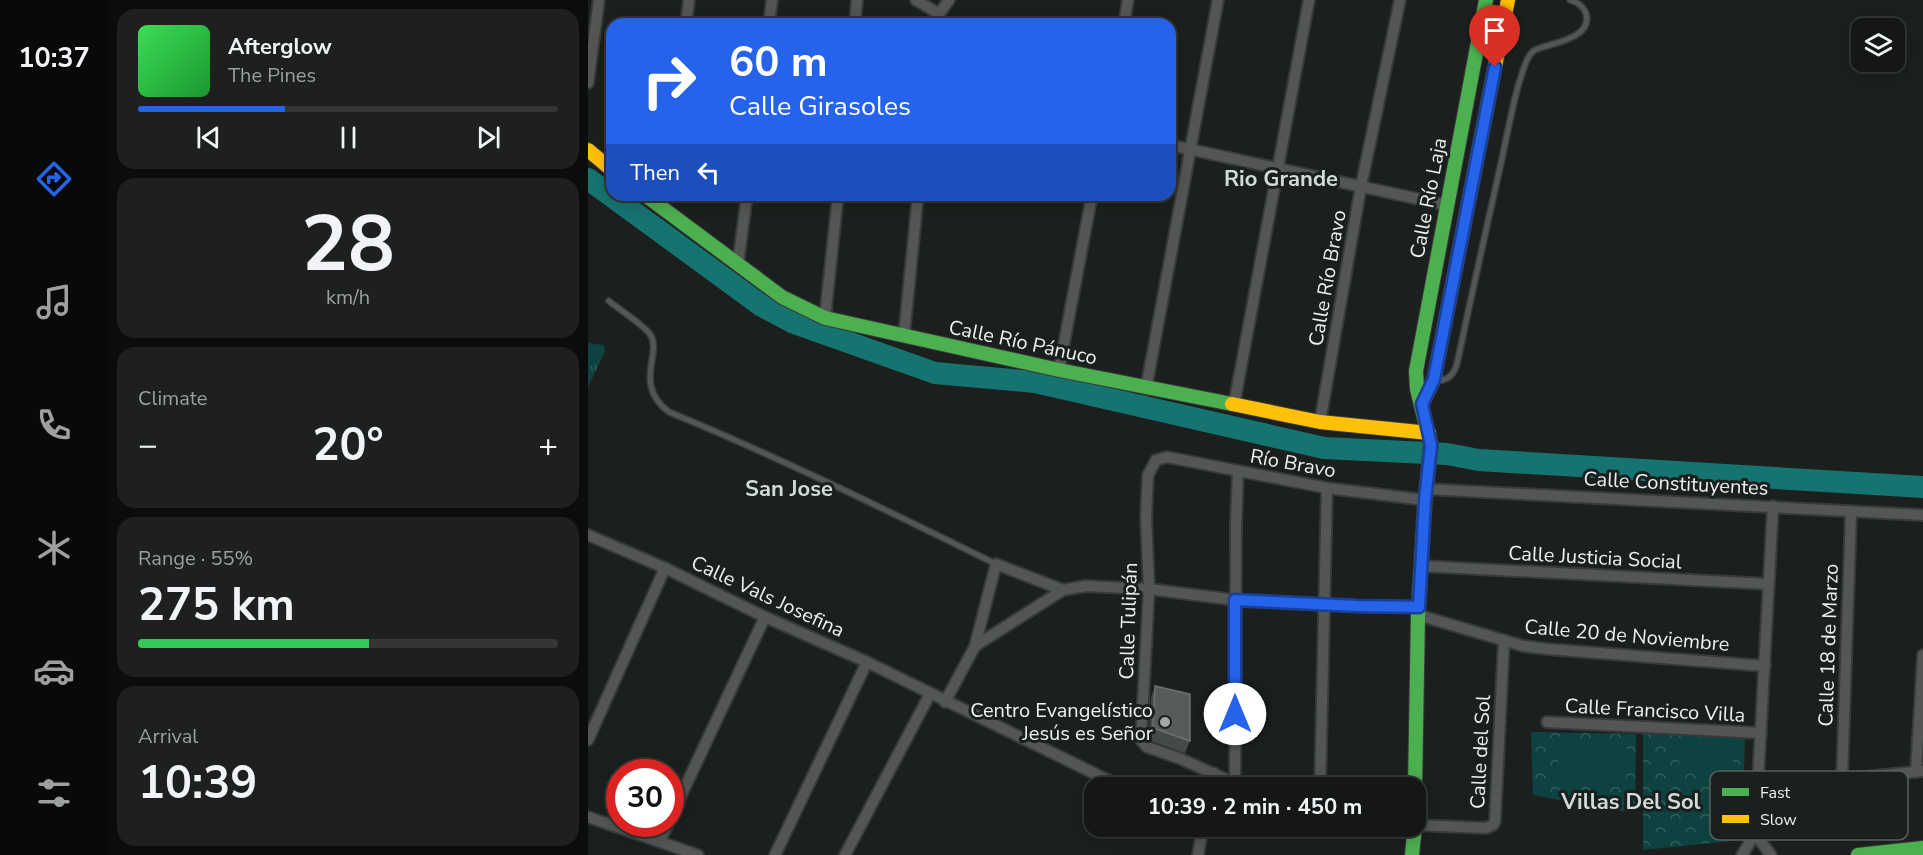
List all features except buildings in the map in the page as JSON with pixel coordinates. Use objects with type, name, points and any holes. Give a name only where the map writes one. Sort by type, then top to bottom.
[{"type":"street","points":[[588,82],[598,0]]},
{"type":"street","points":[[687,18],[689,0]]},
{"type":"street","points":[[770,18],[772,0]]},
{"type":"street","points":[[856,18],[857,0]]},
{"type":"street","points":[[916,0],[936,18]]},
{"type":"street","points":[[938,18],[949,0]]},
{"type":"street","points":[[1125,18],[1128,0]]},
{"type":"street","points":[[1146,389],[1218,0]]},
{"type":"street","points":[[1234,405],[1309,0]]},
{"type":"street","name":"Calle Río Bravo","points":[[1320,422],[1361,186],[1400,0]]},
{"type":"street","name":"Calle Río Laja","points":[[1415,777],[1418,611],[1430,439],[1417,389],[1416,371],[1486,0]]},
{"type":"street","name":"Calle Río Laja","points":[[1422,404],[1432,382],[1508,0]]},
{"type":"street","points":[[1176,146],[1277,170],[1446,205]]},
{"type":"street","points":[[588,150],[606,165]]},
{"type":"street","name":"Calle Río Pánuco","points":[[663,201],[738,264],[782,297],[825,318],[1146,389],[1320,422],[1430,439]]},
{"type":"street","points":[[738,264],[746,201]]},
{"type":"street","points":[[825,318],[837,201]]},
{"type":"street","points":[[904,336],[917,201]]},
{"type":"street","points":[[1059,370],[1091,201]]},
{"type":"street","name":"Río Bravo","points":[[1156,460],[1167,458],[1327,488],[1426,488]]},
{"type":"street","name":"Calle Tulipán","points":[[1156,460],[1148,475],[1146,517],[1149,589],[1141,740],[1147,747],[1214,773]]},
{"type":"street","points":[[1238,471],[1235,600],[1240,777]]},
{"type":"street","points":[[1320,777],[1327,488]]},
{"type":"street","name":"Calle Constituyentes","points":[[1426,488],[1923,515]]},
{"type":"street","points":[[1759,771],[1773,506]]},
{"type":"street","name":"Calle 18 de Marzo","points":[[1842,771],[1851,512]]},
{"type":"street","name":"Calle Vals Josefina","points":[[588,535],[867,662],[1101,777]]},
{"type":"street","points":[[945,702],[975,646],[996,564],[1063,590]]},
{"type":"street","name":"Calle Justicia Social","points":[[1421,566],[1768,584]]},
{"type":"street","points":[[588,740],[664,568]]},
{"type":"street","name":"Calle 20 de Noviembre","points":[[1063,590],[1086,586],[1149,589],[1235,600],[1418,611],[1523,646],[1765,666]]},
{"type":"street","points":[[975,646],[1063,590]]},
{"type":"street","points":[[684,789],[765,616]]},
{"type":"street","name":"Calle del Sol","points":[[1426,826],[1486,828],[1493,825],[1495,821],[1504,640]]},
{"type":"street","points":[[1920,772],[1923,655]]},
{"type":"street","points":[[775,855],[867,662]]},
{"type":"street","points":[[845,855],[930,694]]},
{"type":"street","name":"Calle Francisco Villa","points":[[1547,722],[1761,733]]},
{"type":"street","points":[[1213,777],[1214,773],[1223,777]]},
{"type":"street","points":[[588,817],[698,855]]},
{"type":"street","points":[[660,841],[662,837]]},
{"type":"street","points":[[1198,855],[1201,837]]},
{"type":"street","points":[[1412,855],[1414,837]]},
{"type":"street","points":[[1742,855],[1751,840]]},
{"type":"street","points":[[1760,840],[1771,855]]},
{"type":"street","points":[[1858,855],[1923,848]]},
{"type":"lane","points":[[1432,382],[1445,381],[1457,364],[1514,108],[1527,60],[1536,50],[1557,44],[1578,34],[1585,26],[1586,12],[1570,0]]},
{"type":"lane","points":[[609,301],[649,334],[653,347],[651,385],[662,406],[669,412],[844,488],[996,564]]},
{"type":"green space","points":[[588,342],[604,345],[605,352],[588,387]]},
{"type":"green space","points":[[1531,732],[1636,734],[1635,812],[1618,811],[1533,795]]},
{"type":"green space","points":[[1643,733],[1745,738],[1744,771],[1710,771],[1710,840],[1742,840],[1643,850]]},
{"type":"green space","points":[[1559,737],[1627,740],[1626,783],[1559,781]]},
{"type":"green space","points":[[1680,742],[1733,743],[1733,771],[1679,773]]},
{"type":"waterway","points":[[588,179],[606,192]]},
{"type":"waterway","points":[[618,201],[762,306],[794,323],[935,373],[1035,382],[1324,448],[1447,454],[1479,460],[1923,487]]},
{"type":"traffic: fast","points":[[1415,777],[1418,615],[1431,445],[1417,389],[1416,371],[1486,0]]},
{"type":"traffic: fast","points":[[653,201],[782,297],[825,318],[1059,370],[1232,404]]},
{"type":"traffic: fast","points":[[1412,855],[1414,837]]},
{"type":"traffic: fast","points":[[1858,855],[1923,848]]},
{"type":"traffic: slow","points":[[1422,404],[1434,379],[1508,0]]},
{"type":"traffic: slow","points":[[588,150],[606,165]]},
{"type":"traffic: slow","points":[[1232,404],[1320,422],[1429,433]]},
{"type":"place","name":"Centro Evangelístico Jesús es Señor","points":[[1165,722]]},
{"type":"district","name":"Rio Grande","points":[[1281,178]]},
{"type":"district","name":"San Jose","points":[[789,488]]},
{"type":"district","name":"Villas Del Sol","points":[[1631,801]]},
{"type":"route","points":[[1235,714],[1235,600],[1419,607],[1425,500],[1431,445],[1422,404],[1434,379],[1495,67]]}]
